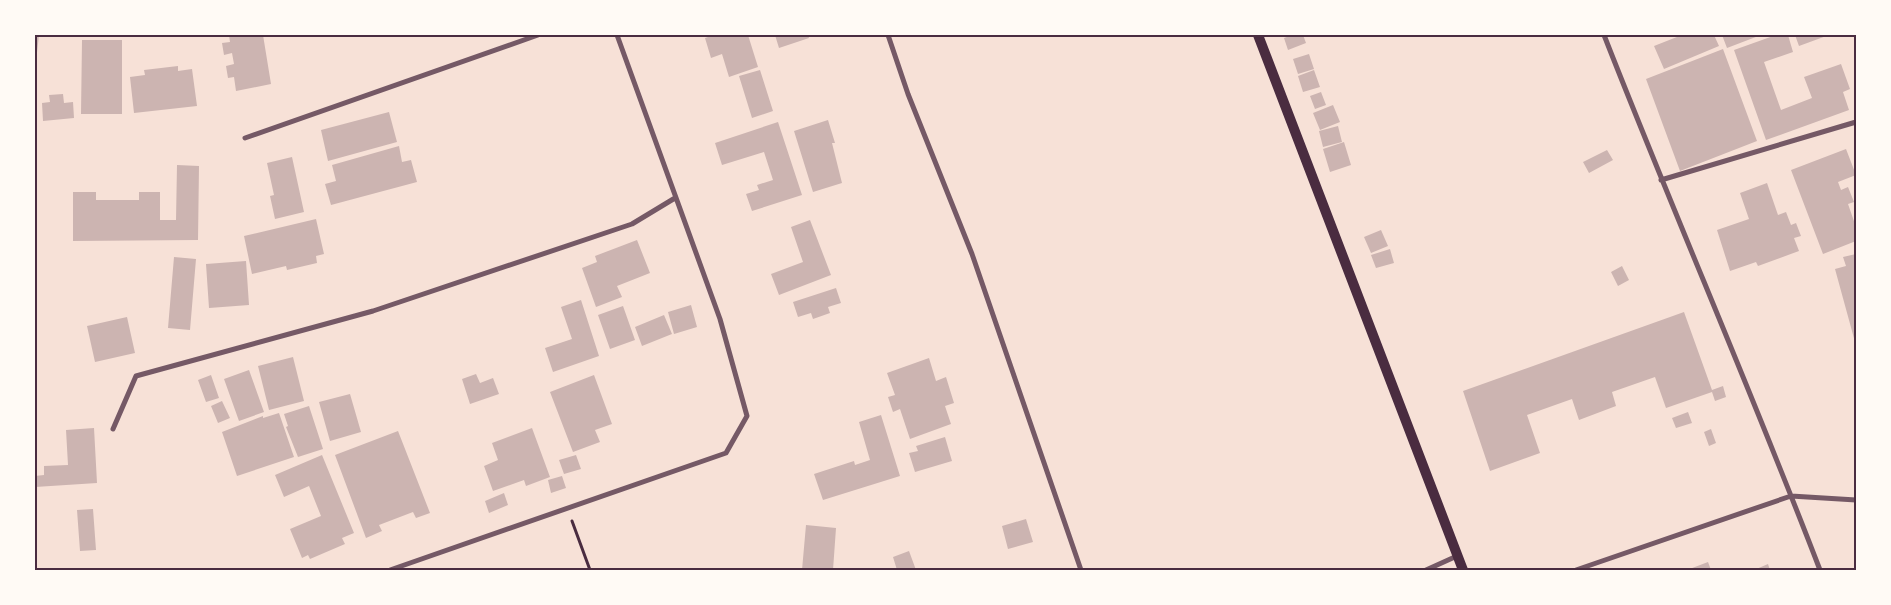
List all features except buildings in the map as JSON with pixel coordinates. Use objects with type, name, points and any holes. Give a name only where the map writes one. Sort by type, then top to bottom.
[{"type":"main road","points":[[1258,35],[1463,570]]},
{"type":"street","points":[[245,138],[538,35]]},
{"type":"street","points":[[390,570],[726,453],[747,416],[720,319],[617,35]]},
{"type":"street","points":[[888,35],[908,94],[972,254],[1081,570]]},
{"type":"street","points":[[1604,35],[1820,570]]},
{"type":"street","points":[[1661,180],[1856,122]]},
{"type":"street","points":[[113,429],[136,376],[373,311],[632,224],[675,198]]},
{"type":"street","points":[[1576,570],[1791,496],[1856,500]]},
{"type":"street","points":[[1426,570],[1457,556]]},
{"type":"path","points":[[567,508],[590,570]]}]
